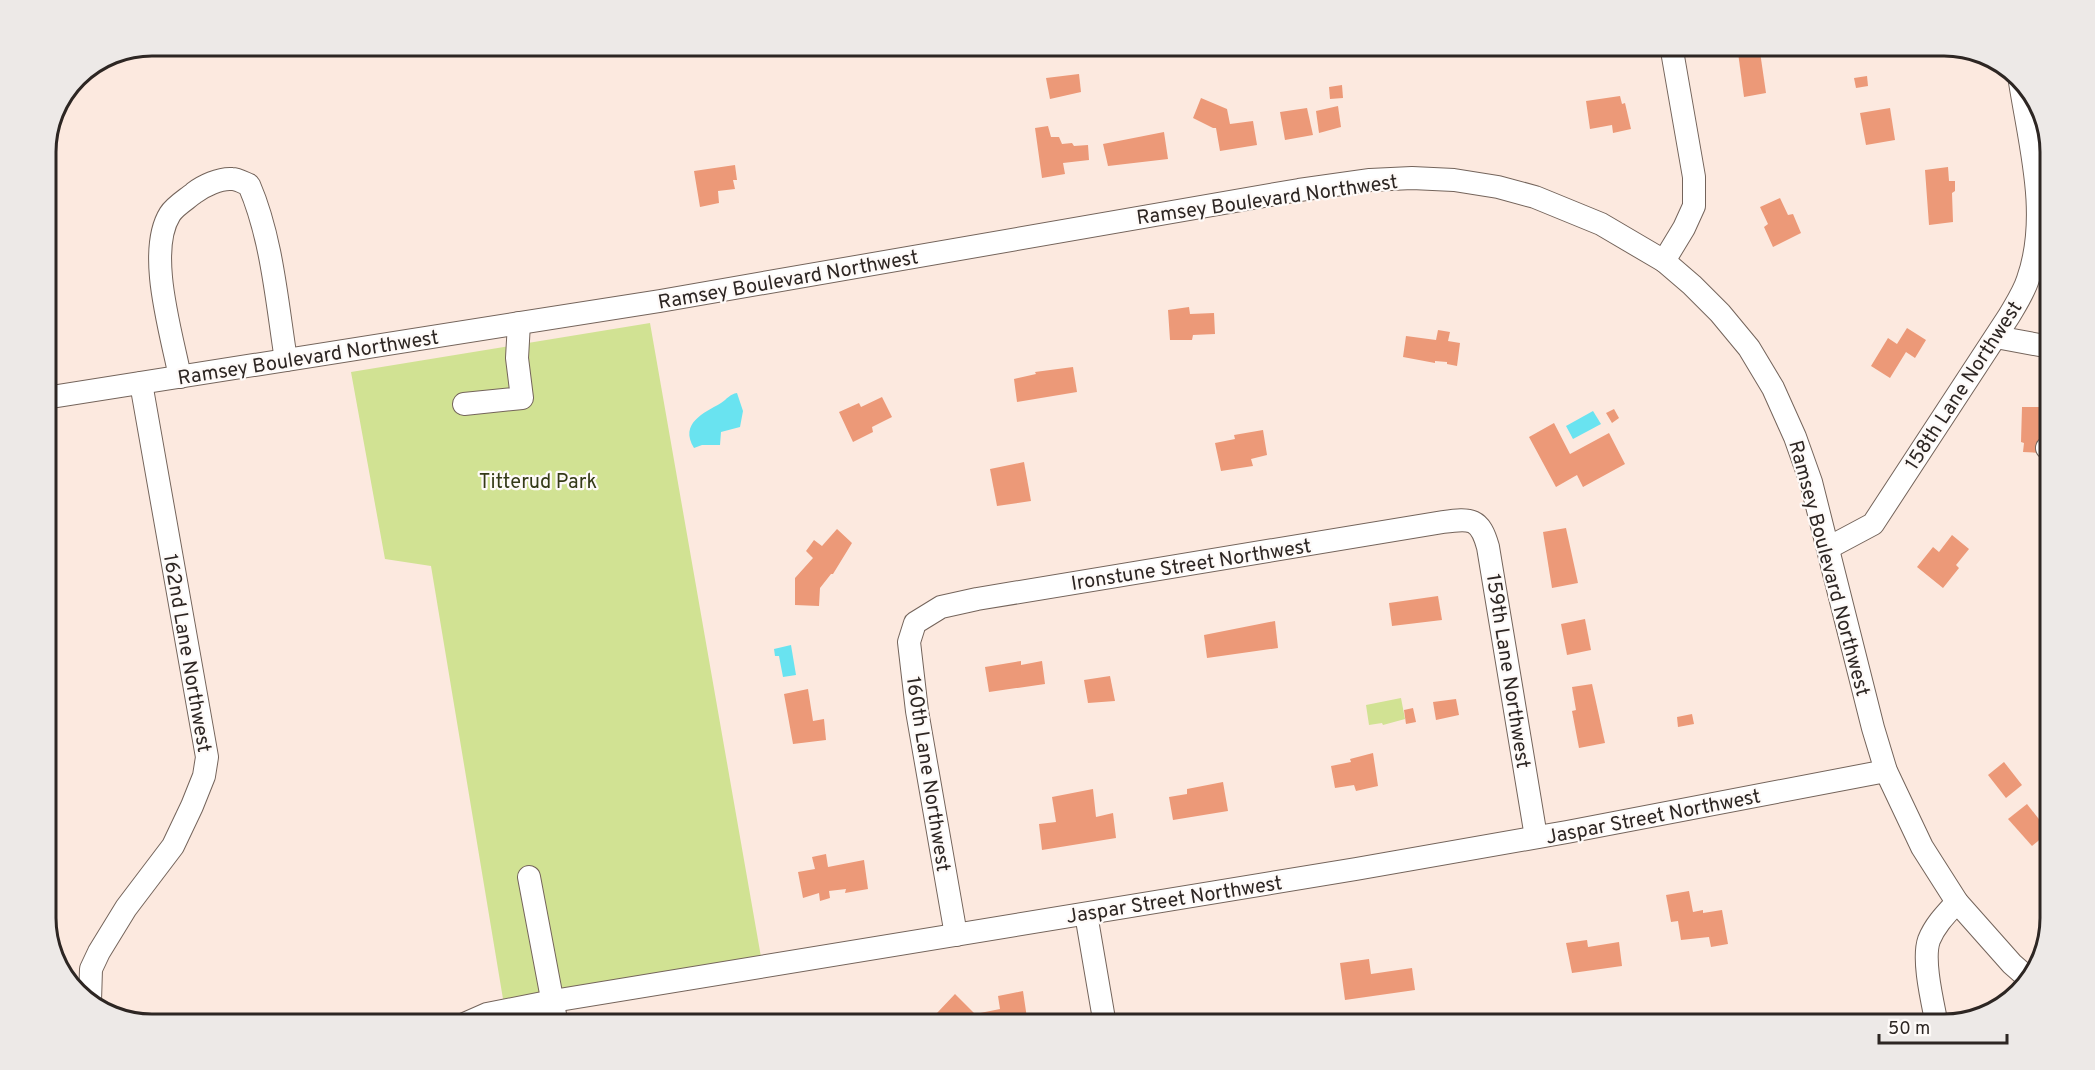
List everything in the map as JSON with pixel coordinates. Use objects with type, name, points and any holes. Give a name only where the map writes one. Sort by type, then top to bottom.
[{"type":"street","points":[[1664,261],[1694,206],[1694,177],[1673,56]]},
{"type":"street","name":"158th Lane Northwest","points":[[1828,548],[1873,524],[1996,337],[2028,280],[2037,244],[2038,202],[2022,97]]},
{"type":"street","points":[[180,376],[160,279],[161,249],[165,229],[170,214],[199,189],[235,178],[249,185],[258,206],[266,236],[286,360]]},
{"type":"street","name":"Ramsey Boulevard Northwest","points":[[56,396],[694,295],[1299,190],[1370,180],[1412,178],[1454,180],[1498,187],[1535,197],[1601,224],[1664,261],[1720,313],[1749,348],[1773,388],[1805,464],[1886,771],[1922,847],[1957,902],[2022,973]]},
{"type":"street","points":[[464,404],[522,398],[517,358],[519,323]]},
{"type":"street","points":[[1996,337],[2039,346]]},
{"type":"street","name":"162nd Lane Northwest","points":[[90,993],[91,969],[99,952],[126,908],[173,846],[204,776],[207,757],[141,383]]},
{"type":"street","name":"Ironstune Street Northwest","points":[[924,619],[941,607],[977,599],[1461,519]]},
{"type":"street","name":"159th Lane Northwest","points":[[1461,519],[1473,522],[1483,529],[1488,547],[1536,837]]},
{"type":"street","name":"160th Lane Northwest","points":[[924,619],[915,623],[909,642],[917,711],[956,935]]},
{"type":"street","name":"Jaspar Street Northwest","points":[[487,1014],[553,1001],[1086,914],[1536,837],[1886,771]]},
{"type":"street","points":[[529,877],[555,1014]]},
{"type":"street","points":[[1934,1014],[1928,969],[1928,942],[1939,920],[1957,902]]},
{"type":"street","points":[[1086,914],[1104,1014]]},
{"type":"green space","name":"Titterud Park","points":[[650,323],[761,957],[503,999],[431,566],[385,559],[351,372]]},
{"type":"green space","points":[[1401,698],[1405,719],[1383,725],[1382,723],[1369,725],[1366,705]]},
{"type":"water","points":[[737,393],[743,411],[740,427],[721,432],[720,445],[702,445],[694,448],[690,439],[691,425],[701,415]]},
{"type":"water","points":[[1593,411],[1601,424],[1573,439],[1566,426]]},
{"type":"water","points":[[791,645],[796,675],[783,677],[779,656],[775,656],[774,649]]},
{"type":"building","points":[[1738,56],[1761,56],[1766,93],[1744,97]]},
{"type":"building","points":[[1079,74],[1081,92],[1050,99],[1046,78]]},
{"type":"building","points":[[1867,76],[1868,86],[1856,88],[1854,78]]},
{"type":"building","points":[[1342,85],[1343,98],[1330,99],[1329,87]]},
{"type":"building","points":[[1620,96],[1622,104],[1625,103],[1631,129],[1613,133],[1612,125],[1590,129],[1586,101]]},
{"type":"building","points":[[1201,98],[1227,109],[1230,124],[1253,121],[1257,145],[1220,151],[1216,128],[1193,118]]},
{"type":"building","points":[[1338,106],[1341,127],[1319,133],[1316,111]]},
{"type":"building","points":[[1307,108],[1313,135],[1285,140],[1280,112]]},
{"type":"building","points":[[1890,108],[1895,140],[1866,145],[1860,113]]},
{"type":"building","points":[[1048,126],[1051,137],[1059,137],[1062,144],[1088,145],[1089,160],[1063,163],[1065,174],[1042,178],[1035,128]]},
{"type":"building","points":[[1164,132],[1168,159],[1108,166],[1103,144]]},
{"type":"building","points":[[735,165],[737,180],[733,180],[735,189],[718,191],[719,203],[700,207],[694,171]]},
{"type":"building","points":[[1948,167],[1949,181],[1955,181],[1955,191],[1952,193],[1953,222],[1929,225],[1925,170]]},
{"type":"building","points":[[1780,198],[1788,215],[1793,214],[1801,233],[1773,247],[1764,227],[1768,224],[1760,207]]},
{"type":"building","points":[[1189,307],[1190,314],[1214,313],[1215,334],[1193,335],[1192,340],[1170,340],[1168,310]]},
{"type":"building","points":[[1907,328],[1926,340],[1915,358],[1906,352],[1890,378],[1871,366],[1888,338],[1897,344]]},
{"type":"building","points":[[1438,330],[1450,332],[1448,341],[1460,343],[1457,366],[1447,364],[1447,362],[1435,361],[1435,363],[1403,357],[1406,336],[1436,340]]},
{"type":"building","points":[[1073,367],[1077,392],[1017,402],[1014,379],[1036,374],[1035,372]]},
{"type":"building","points":[[882,397],[892,417],[872,427],[873,432],[853,442],[839,412],[859,403],[861,407]]},
{"type":"building","points":[[2022,407],[2039,407],[2039,453],[2023,452],[2024,443],[2021,442]]},
{"type":"building","points":[[1614,409],[1619,418],[1612,423],[1606,413]]},
{"type":"building","points":[[1554,423],[1570,454],[1609,433],[1625,464],[1583,487],[1577,475],[1556,487],[1529,437]]},
{"type":"building","points":[[1263,430],[1267,455],[1251,459],[1253,466],[1221,471],[1215,443],[1235,439],[1234,435]]},
{"type":"building","points":[[1024,462],[1031,501],[997,506],[990,469]]},
{"type":"building","points":[[1566,528],[1578,583],[1552,588],[1543,532]]},
{"type":"building","points":[[837,529],[852,543],[833,574],[820,588],[819,606],[795,605],[795,578],[813,558],[806,551],[814,540],[822,546]]},
{"type":"building","points":[[1952,535],[1969,549],[1956,565],[1959,568],[1943,588],[1917,567],[1933,547],[1939,552]]},
{"type":"building","points":[[1438,596],[1442,620],[1392,626],[1389,603]]},
{"type":"building","points":[[1585,619],[1591,650],[1567,655],[1561,624]]},
{"type":"building","points":[[1275,621],[1278,648],[1207,658],[1204,635]]},
{"type":"building","points":[[1021,661],[1021,665],[1042,661],[1045,684],[989,692],[985,667]]},
{"type":"building","points":[[1110,676],[1115,701],[1088,703],[1084,680]]},
{"type":"building","points":[[1592,684],[1605,743],[1579,748],[1572,711],[1576,710],[1572,687]]},
{"type":"building","points":[[808,689],[813,721],[824,719],[826,740],[793,744],[784,694]]},
{"type":"building","points":[[1456,699],[1459,715],[1436,720],[1433,702]]},
{"type":"building","points":[[1413,708],[1416,722],[1406,724],[1404,710]]},
{"type":"building","points":[[1692,714],[1694,724],[1678,727],[1677,717]]},
{"type":"building","points":[[1373,753],[1378,786],[1356,791],[1354,785],[1335,788],[1331,766],[1351,762],[1350,759]]},
{"type":"building","points":[[2004,762],[2022,785],[2006,798],[1988,775]]},
{"type":"building","points":[[1223,782],[1228,811],[1173,820],[1169,797],[1187,794],[1187,789]]},
{"type":"building","points":[[1093,789],[1096,817],[1113,813],[1116,838],[1042,850],[1039,824],[1056,822],[1052,797]]},
{"type":"building","points":[[2027,804],[2040,820],[2040,839],[2032,846],[2008,819]]},
{"type":"building","points":[[826,854],[828,867],[864,860],[868,889],[845,893],[846,889],[829,891],[830,898],[820,901],[819,893],[803,898],[798,872],[815,869],[812,857]]},
{"type":"building","points":[[1689,891],[1693,912],[1722,910],[1728,944],[1711,947],[1709,937],[1681,940],[1678,921],[1671,922],[1666,895]]},
{"type":"building","points":[[1587,940],[1588,947],[1619,942],[1622,966],[1572,973],[1566,943]]},
{"type":"building","points":[[1369,959],[1371,974],[1412,968],[1415,990],[1345,1000],[1340,963]]},
{"type":"building","points":[[1023,991],[1026,1014],[975,1014],[1000,1009],[998,996]]},
{"type":"building","points":[[955,994],[975,1014],[937,1013]]}]
